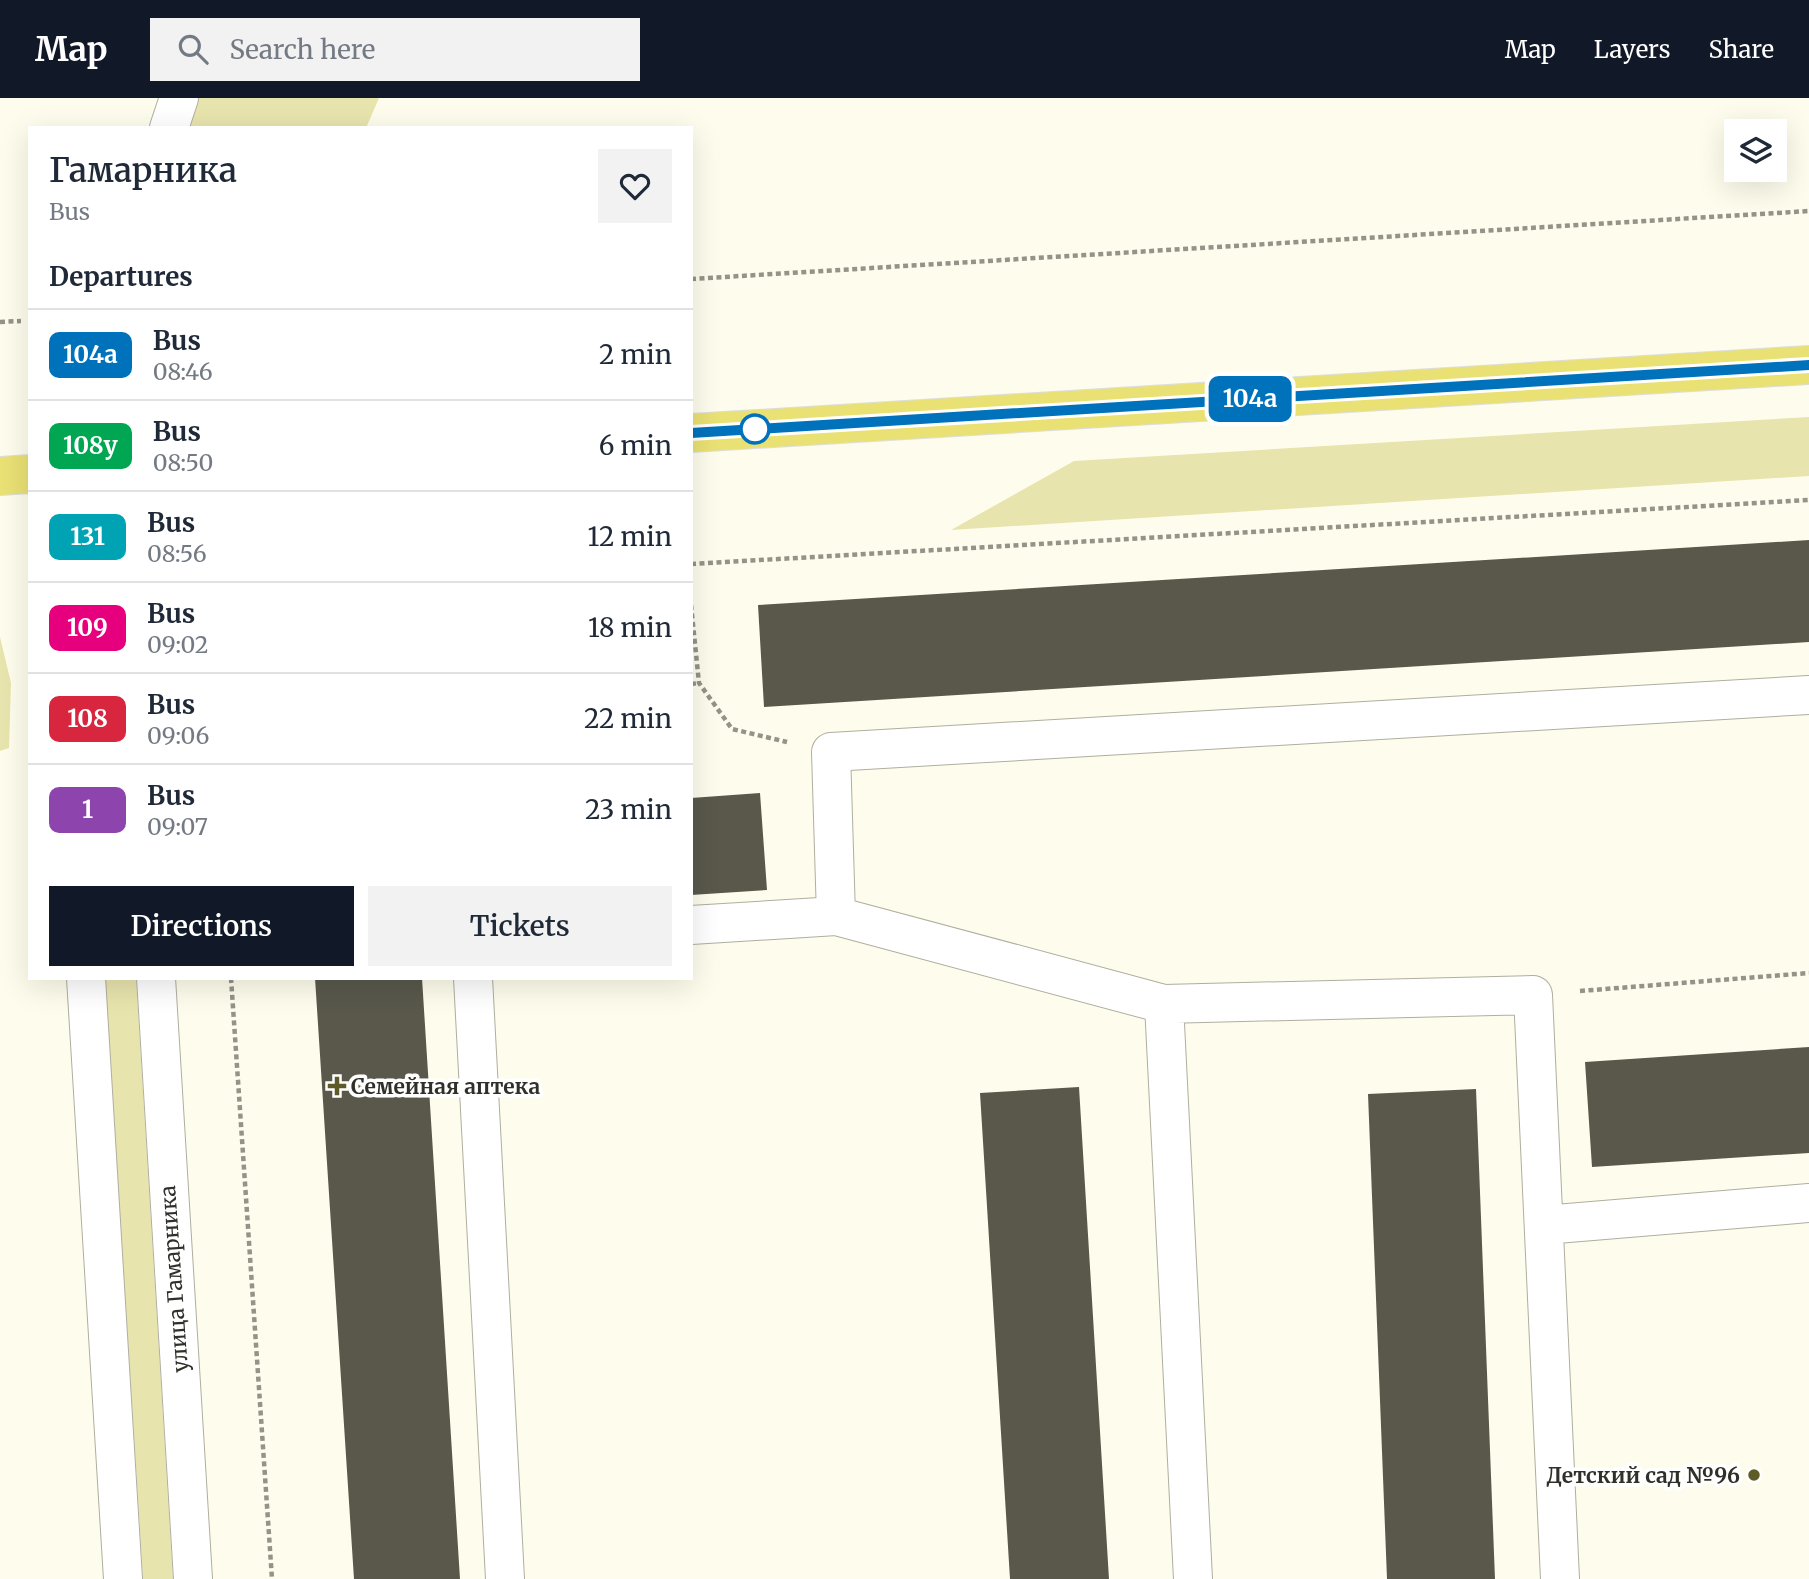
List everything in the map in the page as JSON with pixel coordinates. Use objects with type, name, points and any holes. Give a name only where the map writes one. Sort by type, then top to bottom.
[{"type":"main road","points":[[693,433],[1809,365]]},
{"type":"main road","points":[[0,476],[28,474]]},
{"type":"street","points":[[170,126],[179,98]]},
{"type":"street","points":[[836,916],[831,752],[1809,695]]},
{"type":"street","points":[[693,925],[836,916],[1164,1004],[1533,995],[1560,1579]]},
{"type":"street","points":[[86,980],[123,1579]]},
{"type":"street","name":"улица Гамарника","points":[[156,980],[193,1579]]},
{"type":"street","points":[[473,980],[505,1579]]},
{"type":"street","points":[[1164,1004],[1193,1579]]},
{"type":"street","points":[[1544,1225],[1809,1203]]},
{"type":"path","points":[[693,279],[1809,211]]},
{"type":"path","points":[[0,322],[21,321]]},
{"type":"path","points":[[693,564],[1809,500]]},
{"type":"path","points":[[693,624],[699,683],[732,729],[831,752]]},
{"type":"path","points":[[693,684],[699,683]]},
{"type":"path","points":[[1533,995],[1809,973]]},
{"type":"path","points":[[232,980],[272,1579]]},
{"type":"shaded area","points":[[179,98],[379,98],[367,126],[170,126]]},
{"type":"shaded area","points":[[1809,417],[1809,476],[951,530],[1074,461]]},
{"type":"shaded area","points":[[0,637],[11,683],[9,748],[0,751]]},
{"type":"shaded area","points":[[105,980],[136,980],[173,1579],[143,1579]]},
{"type":"building","points":[[1809,540],[1809,642],[764,707],[758,605]]},
{"type":"building","points":[[760,793],[767,890],[693,895],[693,798]]},
{"type":"building","points":[[315,980],[422,980],[460,1579],[354,1579]]},
{"type":"building","points":[[1809,1047],[1809,1153],[1592,1167],[1585,1062]]},
{"type":"building","points":[[1079,1087],[1109,1579],[1010,1579],[980,1093]]},
{"type":"building","points":[[1476,1089],[1495,1579],[1387,1579],[1368,1094]]},
{"type":"bus line","name":"104а","points":[[693,433],[1809,365]]},
{"type":"place","name":"Семейная аптека","points":[[337,1086]]},
{"type":"place","name":"Детский сад №96","points":[[1754,1475]]}]
